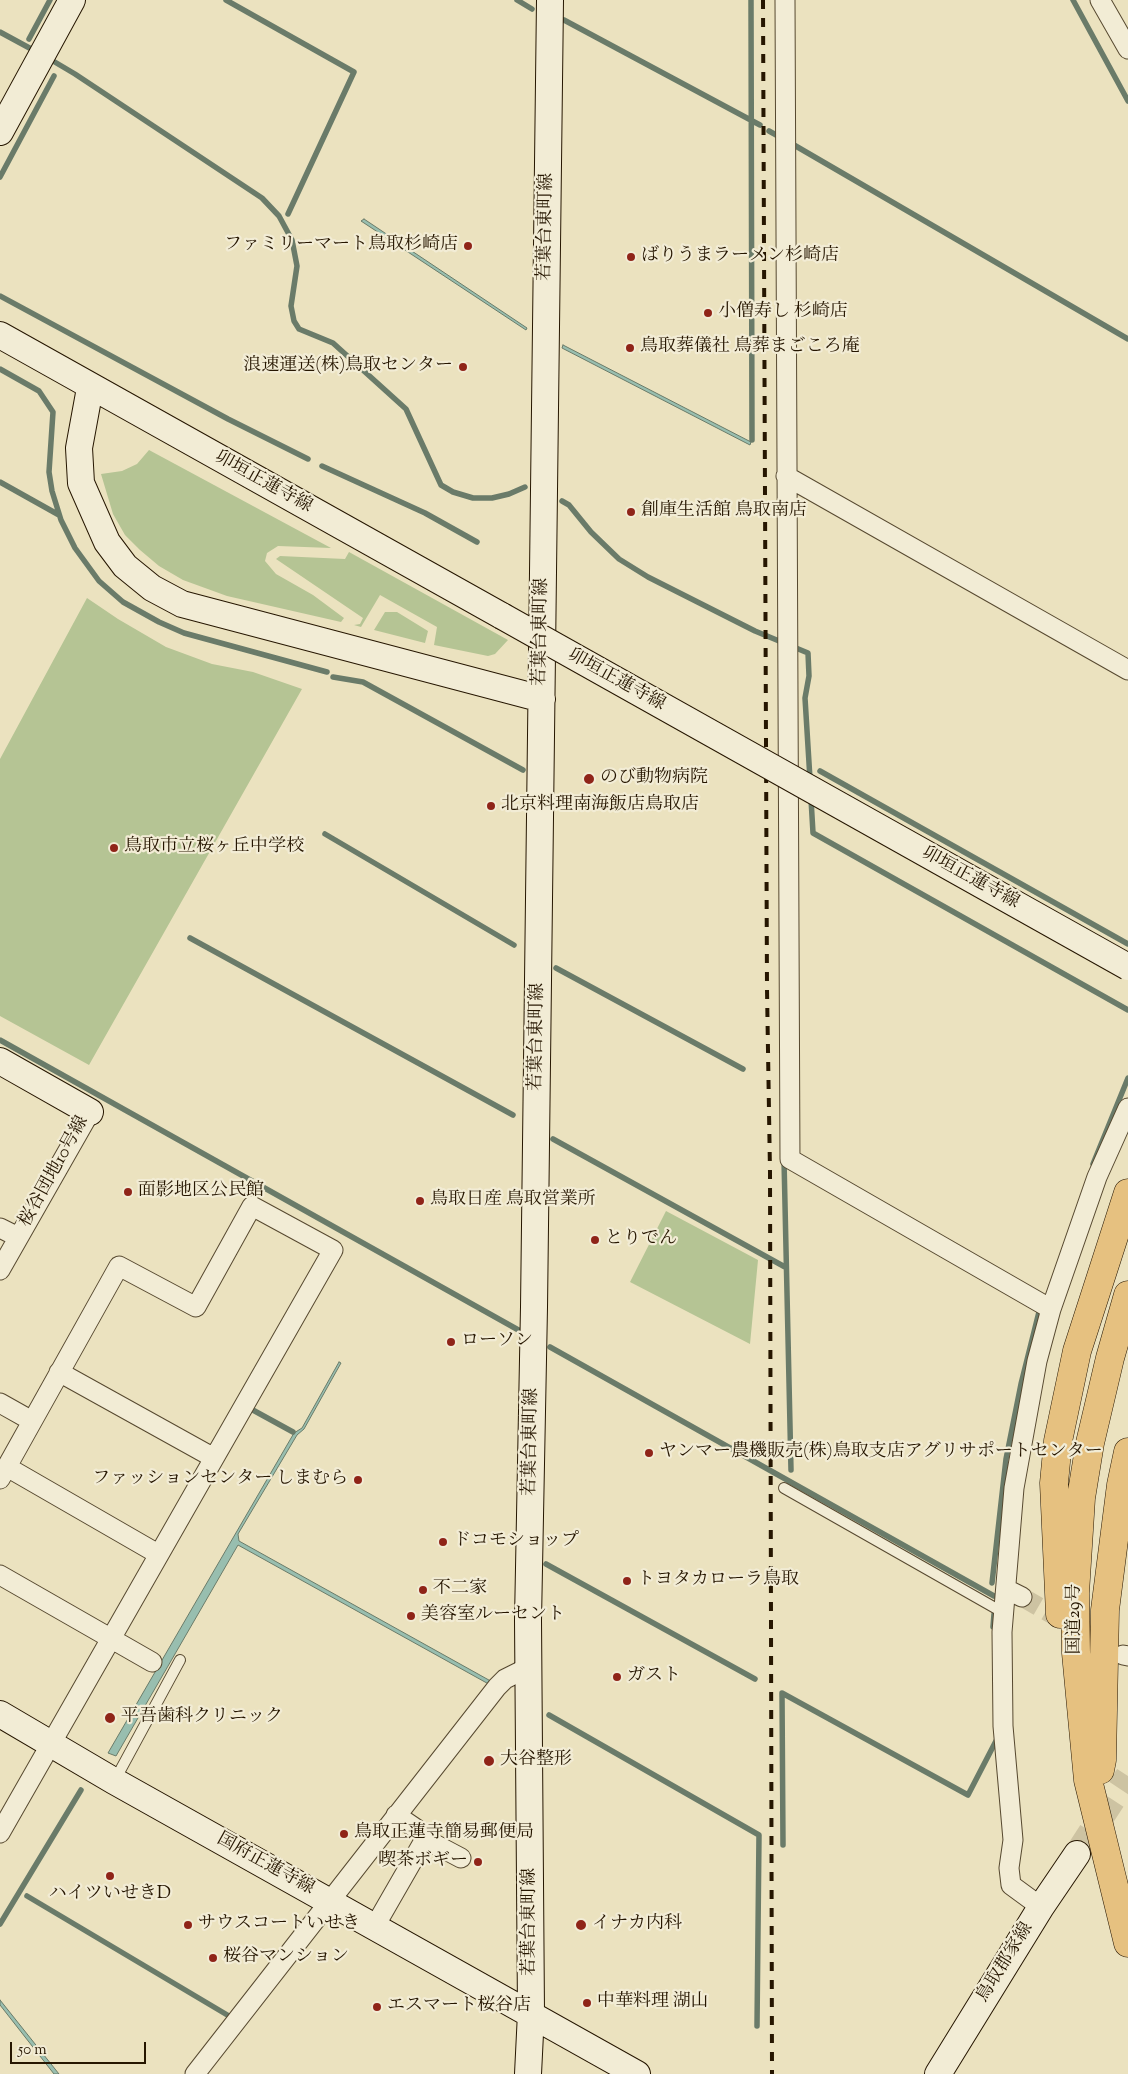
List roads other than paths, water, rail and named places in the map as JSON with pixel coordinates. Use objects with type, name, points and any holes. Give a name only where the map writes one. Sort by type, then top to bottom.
[{"type":"highway","points":[[1090,1790],[1068,1696],[1057,1591],[1054,1483],[1058,1441],[1077,1351],[1128,1193]]},
{"type":"highway","name":"国道29号","points":[[1128,1295],[1110,1358],[1090,1443],[1081,1498],[1078,1541],[1076,1653],[1090,1790],[1128,1943]]},
{"type":"highway","points":[[1090,1790],[1102,1760],[1106,1610],[1121,1485],[1128,1452]]},
{"type":"main road","points":[[0,132],[72,0]]},
{"type":"main road","name":"若葉台東町線","points":[[528,2074],[532,2013],[529,1667],[550,0]]},
{"type":"main road","name":"卯垣正蓮寺線","points":[[0,336],[1128,967]]},
{"type":"main road","points":[[90,388],[79,448],[81,483],[107,542],[125,566],[152,588],[182,604],[542,699]]},
{"type":"main road","name":"桜谷団地10号線","points":[[0,1061],[90,1112]]},
{"type":"main road","name":"国府正蓮寺線","points":[[0,1714],[114,1781],[532,2013]]},
{"type":"main road","name":"鳥取郡家線","points":[[938,2074],[1041,1907],[1077,1854]]},
{"type":"main road","points":[[532,2013],[636,2074]]},
{"type":"street","points":[[785,0],[790,1159],[1052,1309]]},
{"type":"street","points":[[1100,0],[1128,49]]},
{"type":"street","points":[[786,476],[1128,670]]},
{"type":"street","points":[[1041,1907],[1011,1884],[1009,1868],[1013,1840],[1003,1726],[1004,1613],[1014,1593],[1014,1488],[1037,1361],[1052,1309],[1097,1177],[1128,1108]]},
{"type":"street","name":"桜谷団地10号線","points":[[0,1270],[90,1112]]},
{"type":"street","points":[[0,1834],[332,1250],[252,1206],[196,1307],[119,1266],[3,1473],[158,1554]]},
{"type":"street","points":[[0,1228],[18,1237]]},
{"type":"street","points":[[60,1372],[214,1458]]},
{"type":"street","points":[[0,1403],[32,1422]]},
{"type":"street","points":[[0,1575],[152,1662]]},
{"type":"street","points":[[195,2074],[497,1687],[505,1680],[529,1667]]},
{"type":"street","points":[[375,1926],[425,1840],[424,1834],[396,1815]]},
{"type":"street","points":[[425,1840],[461,1858]]},
{"type":"lane","points":[[784,1488],[1004,1613]]},
{"type":"lane","points":[[114,1781],[180,1660]]},
{"type":"waterway","points":[[29,39],[50,0]]},
{"type":"waterway","points":[[226,0],[354,72],[288,214]]},
{"type":"waterway","points":[[517,0],[532,9]]},
{"type":"waterway","points":[[751,0],[752,440]]},
{"type":"waterway","points":[[1073,0],[1128,101]]},
{"type":"waterway","points":[[564,20],[760,125]]},
{"type":"waterway","points":[[0,32],[35,51]]},
{"type":"waterway","points":[[48,58],[262,198],[279,216],[292,240],[297,266],[291,306],[294,321],[299,329],[333,343],[406,409],[441,485],[453,492],[473,498],[492,498],[509,494],[525,487]]},
{"type":"waterway","points":[[0,177],[54,76]]},
{"type":"waterway","points":[[769,131],[778,136]]},
{"type":"waterway","points":[[794,145],[1128,339]]},
{"type":"waterway","points":[[0,296],[228,419],[308,459]]},
{"type":"waterway","points":[[0,369],[39,391],[53,412],[49,472],[52,491],[61,520],[75,548],[99,581],[123,602],[159,622],[184,633],[327,672]]},
{"type":"waterway","points":[[322,466],[425,513],[477,542]]},
{"type":"waterway","points":[[0,482],[59,515]]},
{"type":"waterway","points":[[562,501],[569,505],[591,532],[619,559],[648,577],[755,631],[808,653],[809,676],[805,698],[810,779]]},
{"type":"waterway","points":[[333,677],[363,682],[523,770]]},
{"type":"waterway","points":[[820,771],[1128,944]]},
{"type":"waterway","points":[[811,799],[813,833],[1128,1010]]},
{"type":"waterway","points":[[325,834],[514,945]]},
{"type":"waterway","points":[[190,938],[513,1115]]},
{"type":"waterway","points":[[556,968],[743,1069]]},
{"type":"waterway","points":[[0,1040],[522,1332]]},
{"type":"waterway","points":[[1093,1164],[1128,1078]]},
{"type":"waterway","points":[[553,1139],[785,1267]]},
{"type":"waterway","points":[[784,1160],[791,1470]]},
{"type":"waterway","points":[[992,1583],[1006,1459],[1021,1384],[1039,1312]]},
{"type":"waterway","points":[[550,1347],[994,1596]]},
{"type":"waterway","points":[[251,1409],[293,1432]]},
{"type":"waterway","points":[[546,1564],[755,1679]]},
{"type":"waterway","points":[[993,1627],[994,1614]]},
{"type":"waterway","points":[[783,1845],[782,1693],[968,1795],[997,1739]]},
{"type":"waterway","points":[[549,1715],[759,1835],[757,2026]]},
{"type":"waterway","points":[[0,1924],[81,1790]]},
{"type":"waterway","points":[[27,1896],[229,2016]]},
{"type":"tunnel","points":[[1022,1597],[1112,1649]]},
{"type":"tunnel","points":[[1077,1854],[1128,1776]]},
{"type":"railway","points":[[763,0],[767,989],[770,1172],[772,2074]]},
{"type":"place","name":"ファミリーマート鳥取杉崎店","points":[[468,246]]},
{"type":"place","name":"ばりうまラーメン杉崎店","points":[[631,257]]},
{"type":"place","name":"小僧寿し 杉崎店","points":[[708,313]]},
{"type":"place","name":"鳥取葬儀社 鳥葬まごころ庵","points":[[630,348]]},
{"type":"place","name":"浪速運送(株)鳥取センター","points":[[463,367]]},
{"type":"place","name":"創庫生活館 鳥取南店","points":[[631,512]]},
{"type":"place","name":"のび動物病院","points":[[589,779]]},
{"type":"place","name":"北京料理南海飯店鳥取店","points":[[491,806]]},
{"type":"place","name":"鳥取市立桜ヶ丘中学校","points":[[114,848]]},
{"type":"place","name":"面影地区公民館","points":[[128,1192]]},
{"type":"place","name":"鳥取日産 鳥取営業所","points":[[420,1201]]},
{"type":"place","name":"とりでん","points":[[595,1240]]},
{"type":"place","name":"ローソン","points":[[451,1342]]},
{"type":"place","name":"ヤンマー農機販売(株)鳥取支店アグリサポートセンター","points":[[649,1453]]},
{"type":"place","name":"ファッションセンター しまむら","points":[[358,1480]]},
{"type":"place","name":"ドコモショップ","points":[[443,1542]]},
{"type":"place","name":"トヨタカローラ鳥取","points":[[627,1581]]},
{"type":"place","name":"不二家","points":[[423,1590]]},
{"type":"place","name":"美容室ルーセント","points":[[411,1616]]},
{"type":"place","name":"ガスト","points":[[617,1677]]},
{"type":"place","name":"平吾歯科クリニック","points":[[110,1718]]},
{"type":"place","name":"大谷整形","points":[[489,1761]]},
{"type":"place","name":"鳥取正蓮寺簡易郵便局","points":[[344,1834]]},
{"type":"place","name":"喫茶ボギー","points":[[478,1862]]},
{"type":"place","name":"ハイツいせきD","points":[[110,1876]]},
{"type":"place","name":"サウスコートいせき","points":[[188,1925]]},
{"type":"place","name":"イナカ内科","points":[[581,1925]]},
{"type":"place","name":"桜谷マンション","points":[[213,1958]]},
{"type":"place","name":"中華料理 湖山","points":[[587,2003]]},
{"type":"place","name":"エスマート桜谷店","points":[[377,2007]]}]
